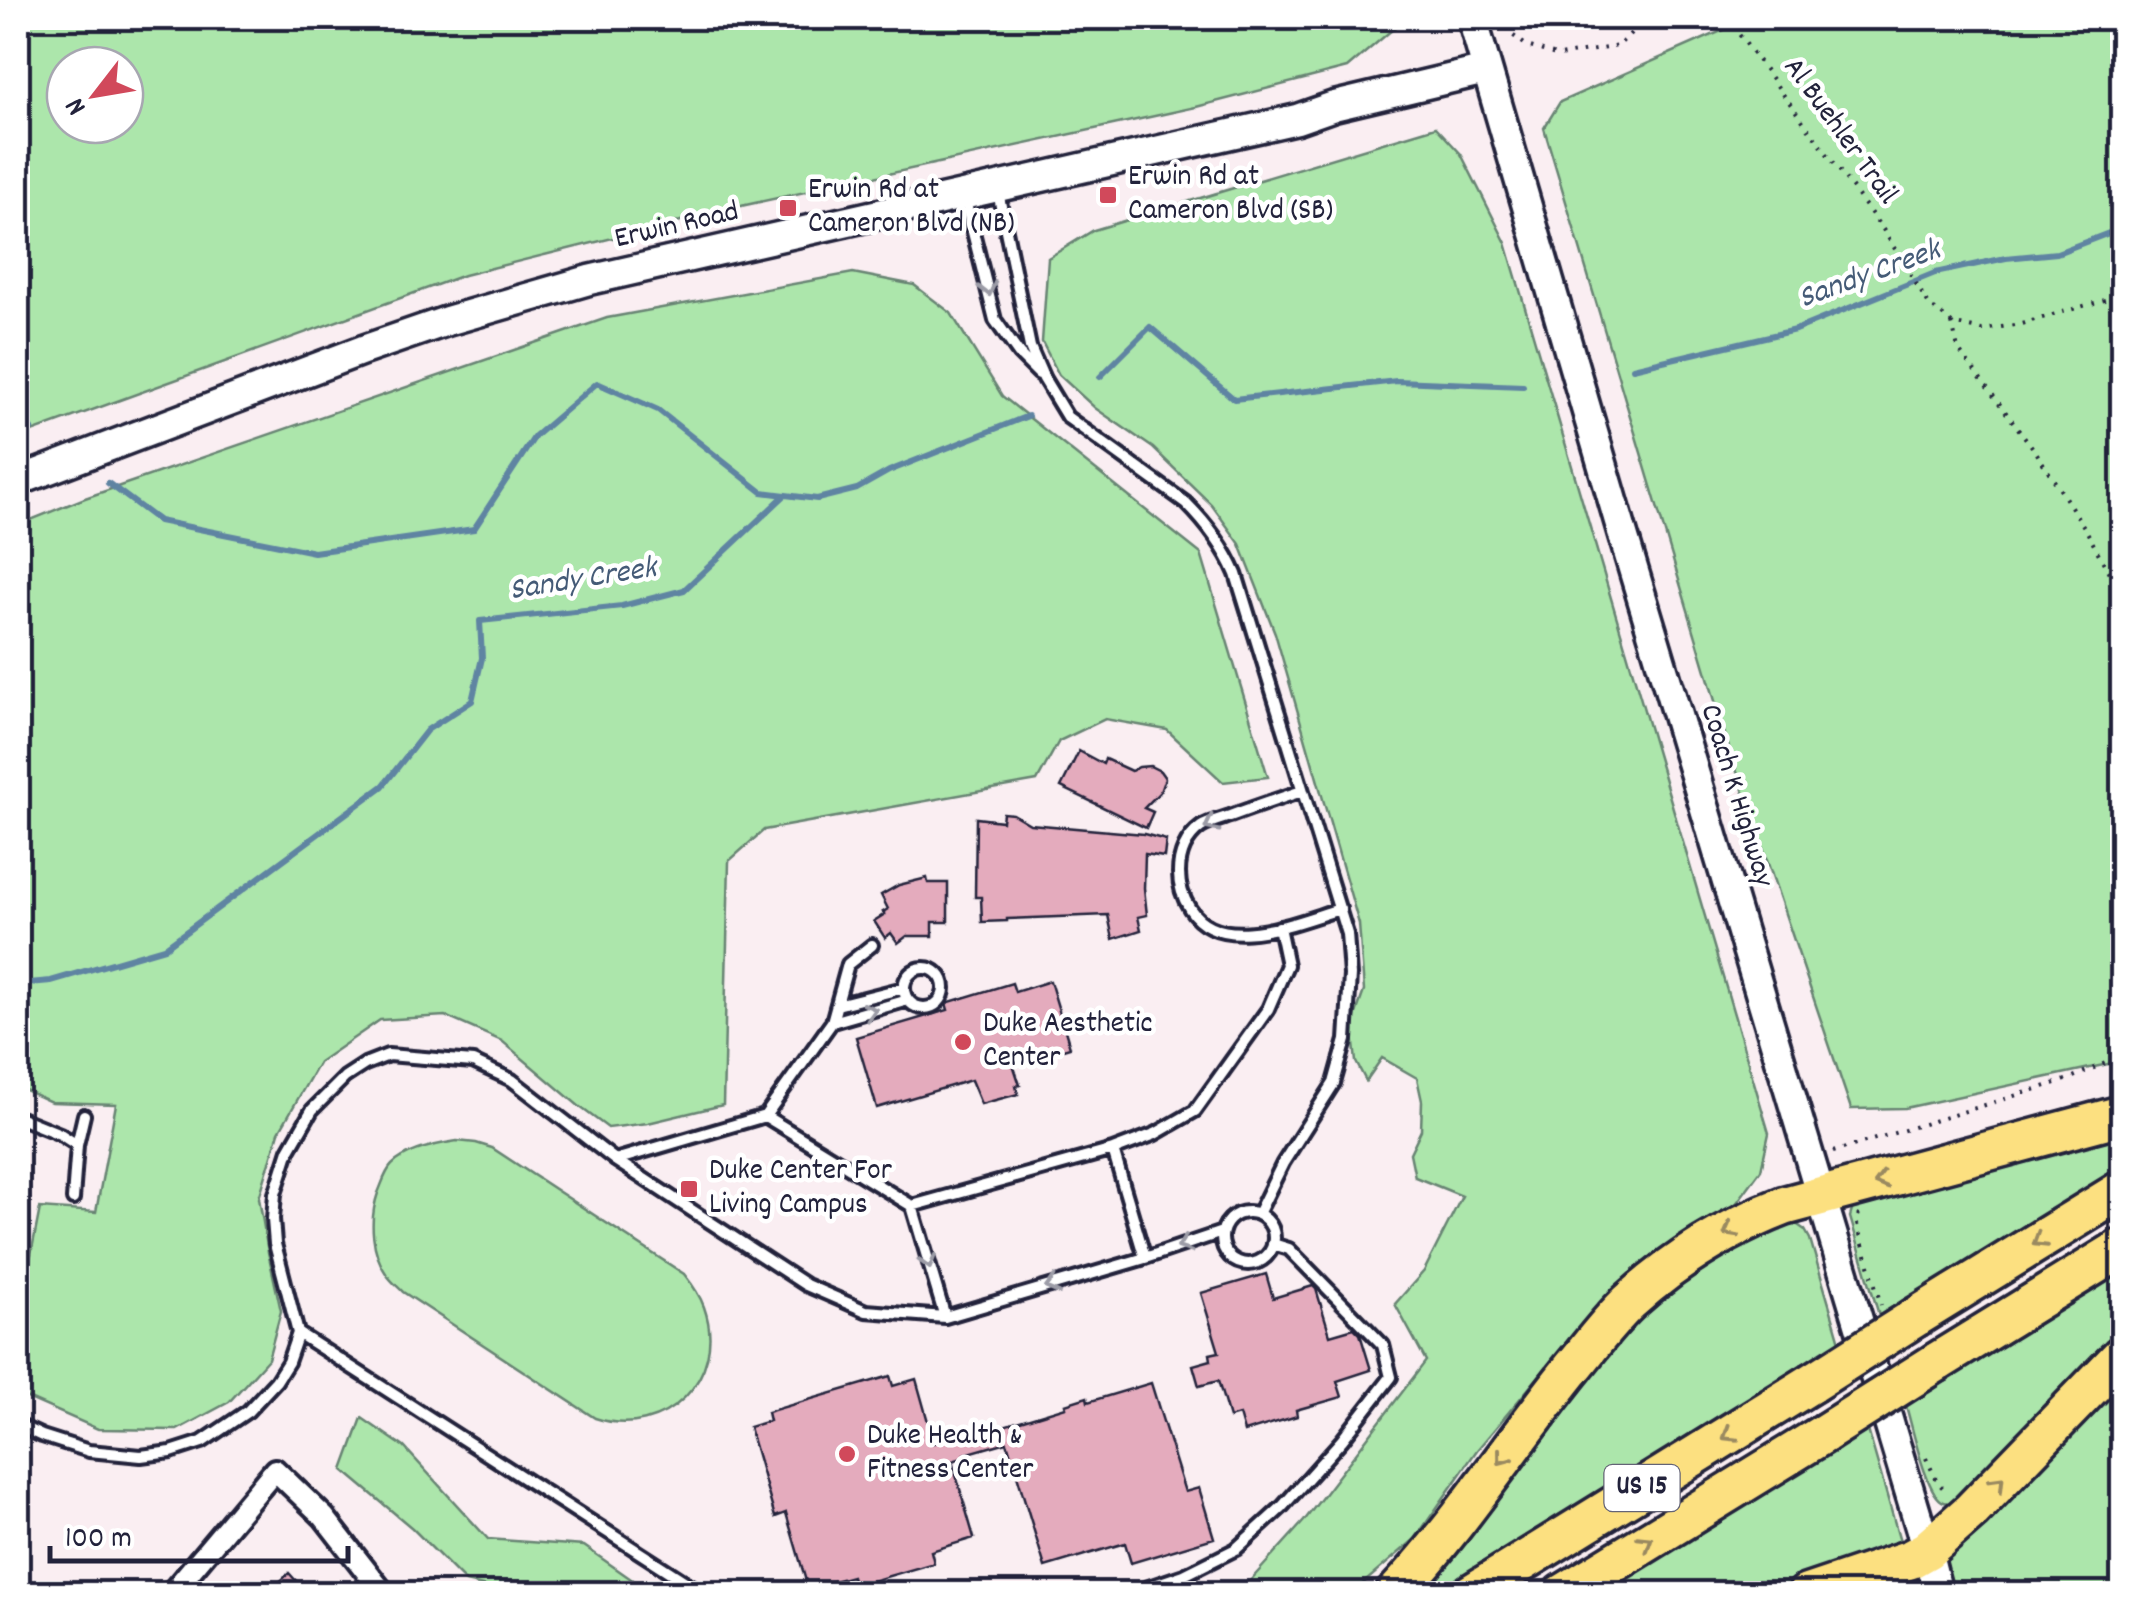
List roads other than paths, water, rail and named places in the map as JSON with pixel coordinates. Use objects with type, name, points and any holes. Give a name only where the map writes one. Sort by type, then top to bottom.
[{"type":"highway","points":[[1395,1594],[1549,1396],[1626,1305],[1656,1279],[1720,1236],[1755,1218],[1820,1196],[2122,1115]]},
{"type":"highway","name":"US 15","points":[[1471,1594],[2122,1190]]},
{"type":"highway","name":"US 15","points":[[1563,1594],[2122,1248]]},
{"type":"highway","points":[[1807,1594],[1912,1559],[1927,1550],[1984,1498],[2122,1355]]},
{"type":"main road","name":"Coach K Highway","points":[[1472,18],[1938,1594]]},
{"type":"main road","name":"Erwin Road","points":[[18,480],[321,365],[588,280],[1297,119],[1334,106],[1486,70]]},
{"type":"street","points":[[171,1594],[275,1470],[324,1517],[384,1594]]},
{"type":"lane","points":[[997,186],[1030,347],[1067,417],[1186,503],[1226,552],[1340,909],[1350,976],[1346,1040],[1334,1083],[1283,1163],[1258,1214]]},
{"type":"lane","points":[[964,195],[995,320],[1018,354],[1044,379]]},
{"type":"lane","points":[[1302,791],[1203,826],[1187,840],[1180,860],[1181,891],[1200,921],[1230,933],[1279,927],[1340,909]]},
{"type":"lane","points":[[912,1206],[1112,1150],[1155,1134],[1195,1111],[1268,1008],[1287,965],[1279,927]]},
{"type":"lane","points":[[615,1160],[765,1116],[832,1022],[848,964],[872,946]]},
{"type":"lane","points":[[925,968],[937,973],[943,984],[941,997],[932,1006],[919,1007],[908,1000],[904,988],[912,971],[925,968]]},
{"type":"lane","points":[[838,1005],[904,988]]},
{"type":"lane","points":[[832,1022],[908,1000]]},
{"type":"lane","points":[[18,1425],[88,1451],[141,1456],[202,1442],[248,1411],[276,1381],[298,1333],[274,1244],[274,1194],[290,1150],[312,1110],[345,1077],[388,1055],[473,1062],[512,1080],[615,1160],[806,1285],[866,1310],[945,1317],[1222,1232]]},
{"type":"lane","points":[[73,1200],[84,1115]]},
{"type":"lane","points":[[765,1116],[912,1206],[945,1317]]},
{"type":"lane","points":[[18,1117],[78,1145]]},
{"type":"lane","points":[[1112,1150],[1145,1258]]},
{"type":"lane","points":[[1240,1213],[1258,1214],[1272,1228],[1273,1244],[1266,1258],[1240,1263],[1224,1249],[1222,1232],[1226,1223],[1240,1213]]},
{"type":"lane","points":[[1128,1594],[1184,1575],[1236,1549],[1282,1507],[1391,1377],[1383,1344],[1289,1248],[1273,1244]]},
{"type":"lane","points":[[298,1333],[704,1594]]},
{"type":"waterway","name":"Sandy Creek","points":[[1633,368],[1795,330],[1935,273],[2006,258],[2057,253],[2122,228]]},
{"type":"waterway","name":"Sandy Creek","points":[[1100,377],[1150,327],[1234,399],[1397,381],[1523,386]]},
{"type":"waterway","points":[[108,483],[159,521],[314,552],[474,529],[535,436],[597,383],[658,410],[762,492],[817,499],[857,489],[889,471],[1028,416]]},
{"type":"waterway","points":[[18,411],[31,429]]},
{"type":"waterway","name":"Sandy Creek","points":[[18,984],[51,981],[164,948],[383,786],[427,730],[472,701],[482,658],[480,621],[622,606],[684,590],[784,496]]},
{"type":"place","name":"Erwin Rd at Cameron Blvd (SB)","points":[[1108,195]]},
{"type":"place","name":"Erwin Rd at Cameron Blvd (NB)","points":[[788,208]]},
{"type":"place","name":"Duke Aesthetic Center","points":[[963,1042]]},
{"type":"place","name":"Duke Center For Living Campus","points":[[689,1189]]},
{"type":"place","name":"Duke Health & Fitness Center","points":[[847,1454]]}]
